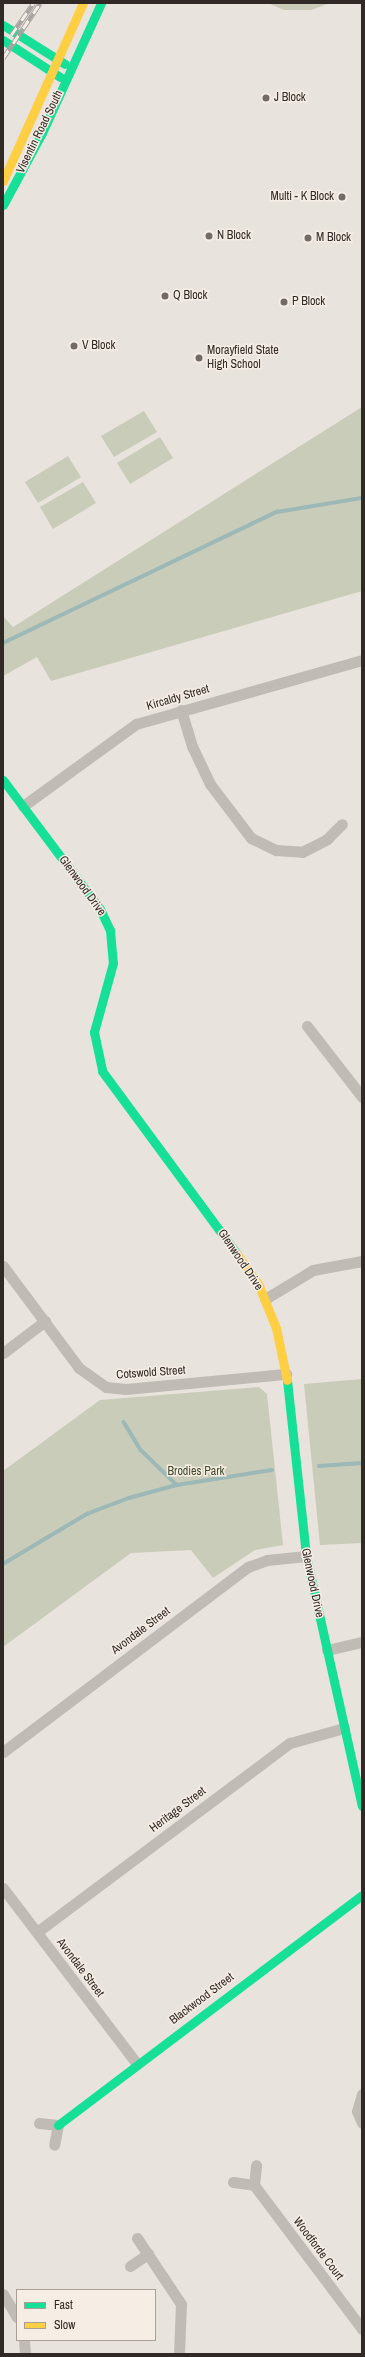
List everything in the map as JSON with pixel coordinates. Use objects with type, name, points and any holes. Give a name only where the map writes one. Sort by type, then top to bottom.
[{"type":"street","name":"Visentin Road South","points":[[3,181],[53,72],[82,3]]},
{"type":"street","name":"Visentin Road South","points":[[3,205],[36,146],[70,67],[101,3]]},
{"type":"street","points":[[3,25],[70,67]]},
{"type":"street","points":[[3,40],[65,79]]},
{"type":"street","name":"Kircaldy Street","points":[[23,806],[136,724],[181,710],[362,660]]},
{"type":"street","points":[[181,710],[192,746],[210,784],[251,838],[276,850],[302,852],[327,839],[342,824]]},
{"type":"street","name":"Glenwood Drive","points":[[3,780],[100,909],[110,930],[113,963],[94,1032],[102,1071],[238,1255],[266,1299],[286,1374],[306,1556],[362,1806]]},
{"type":"street","points":[[307,1026],[362,1097]]},
{"type":"street","points":[[266,1299],[312,1270],[362,1261]]},
{"type":"street","name":"Cotswold Street","points":[[3,1266],[84,1374],[113,1389],[286,1374]]},
{"type":"street","points":[[3,1353],[45,1321]]},
{"type":"street","name":"Avondale Street","points":[[3,1752],[248,1567],[267,1560],[306,1556]]},
{"type":"street","points":[[326,1650],[362,1642]]},
{"type":"street","name":"Heritage Street","points":[[37,1932],[290,1742],[344,1728]]},
{"type":"street","name":"Avondale Street","points":[[3,1888],[137,2064]]},
{"type":"street","name":"Blackwood Street","points":[[58,2125],[362,1895]]},
{"type":"street","points":[[362,2094],[357,2111],[362,2123]]},
{"type":"street","points":[[39,2123],[58,2125],[54,2145]]},
{"type":"street","points":[[233,2182],[254,2185],[256,2165]]},
{"type":"street","name":"Woodforde Court","points":[[254,2185],[362,2329]]},
{"type":"street","points":[[137,2238],[181,2304],[178,2354]]},
{"type":"street","points":[[130,2266],[148,2254]]},
{"type":"street","points":[[3,2294],[16,2316]]},
{"type":"street","points":[[24,2341],[25,2354]]},
{"type":"green space","points":[[268,3],[330,3],[311,10],[284,10]]},
{"type":"green space","points":[[362,407],[362,591],[51,681],[37,657],[3,676],[3,616],[13,627]]},
{"type":"green space","points":[[144,411],[157,432],[114,457],[101,436]]},
{"type":"green space","points":[[160,437],[173,458],[130,484],[117,463]]},
{"type":"green space","points":[[68,456],[81,477],[38,503],[25,482]]},
{"type":"green space","points":[[83,482],[96,503],[53,529],[40,507]]},
{"type":"green space","points":[[362,1379],[362,1543],[320,1545],[304,1384]]},
{"type":"green space","name":"Brodies Park","points":[[259,1387],[267,1394],[283,1545],[255,1550],[213,1578],[191,1550],[131,1553],[3,1647],[3,1471],[100,1400]]},
{"type":"waterway","points":[[3,643],[277,512],[362,498]]},
{"type":"waterway","points":[[124,1422],[141,1450],[177,1485]]},
{"type":"waterway","points":[[319,1466],[362,1463]]},
{"type":"waterway","points":[[3,1564],[87,1514],[129,1498],[177,1485],[272,1470]]},
{"type":"railway","points":[[11,35],[33,3]]},
{"type":"railway","points":[[3,58],[40,3]]},
{"type":"traffic: fast","points":[[3,205],[42,133],[101,3]]},
{"type":"traffic: fast","points":[[3,25],[65,64]]},
{"type":"traffic: fast","points":[[3,40],[60,77]]},
{"type":"traffic: fast","points":[[3,780],[100,909],[110,930],[113,963],[94,1032],[102,1071],[237,1254]]},
{"type":"traffic: fast","points":[[287,1380],[306,1556],[362,1806]]},
{"type":"traffic: fast","points":[[58,2125],[362,1895]]},
{"type":"traffic: slow","points":[[3,181],[83,3]]},
{"type":"traffic: slow","points":[[237,1254],[259,1286],[276,1328],[287,1380]]},
{"type":"place","name":"J Block","points":[[266,98]]},
{"type":"place","name":"Multi - K Block","points":[[342,197]]},
{"type":"place","name":"N Block","points":[[209,236]]},
{"type":"place","name":"M Block","points":[[308,238]]},
{"type":"place","name":"Q Block","points":[[165,296]]},
{"type":"place","name":"P Block","points":[[284,302]]},
{"type":"place","name":"V Block","points":[[74,346]]},
{"type":"place","name":"Morayfield State High School","points":[[199,358]]}]
